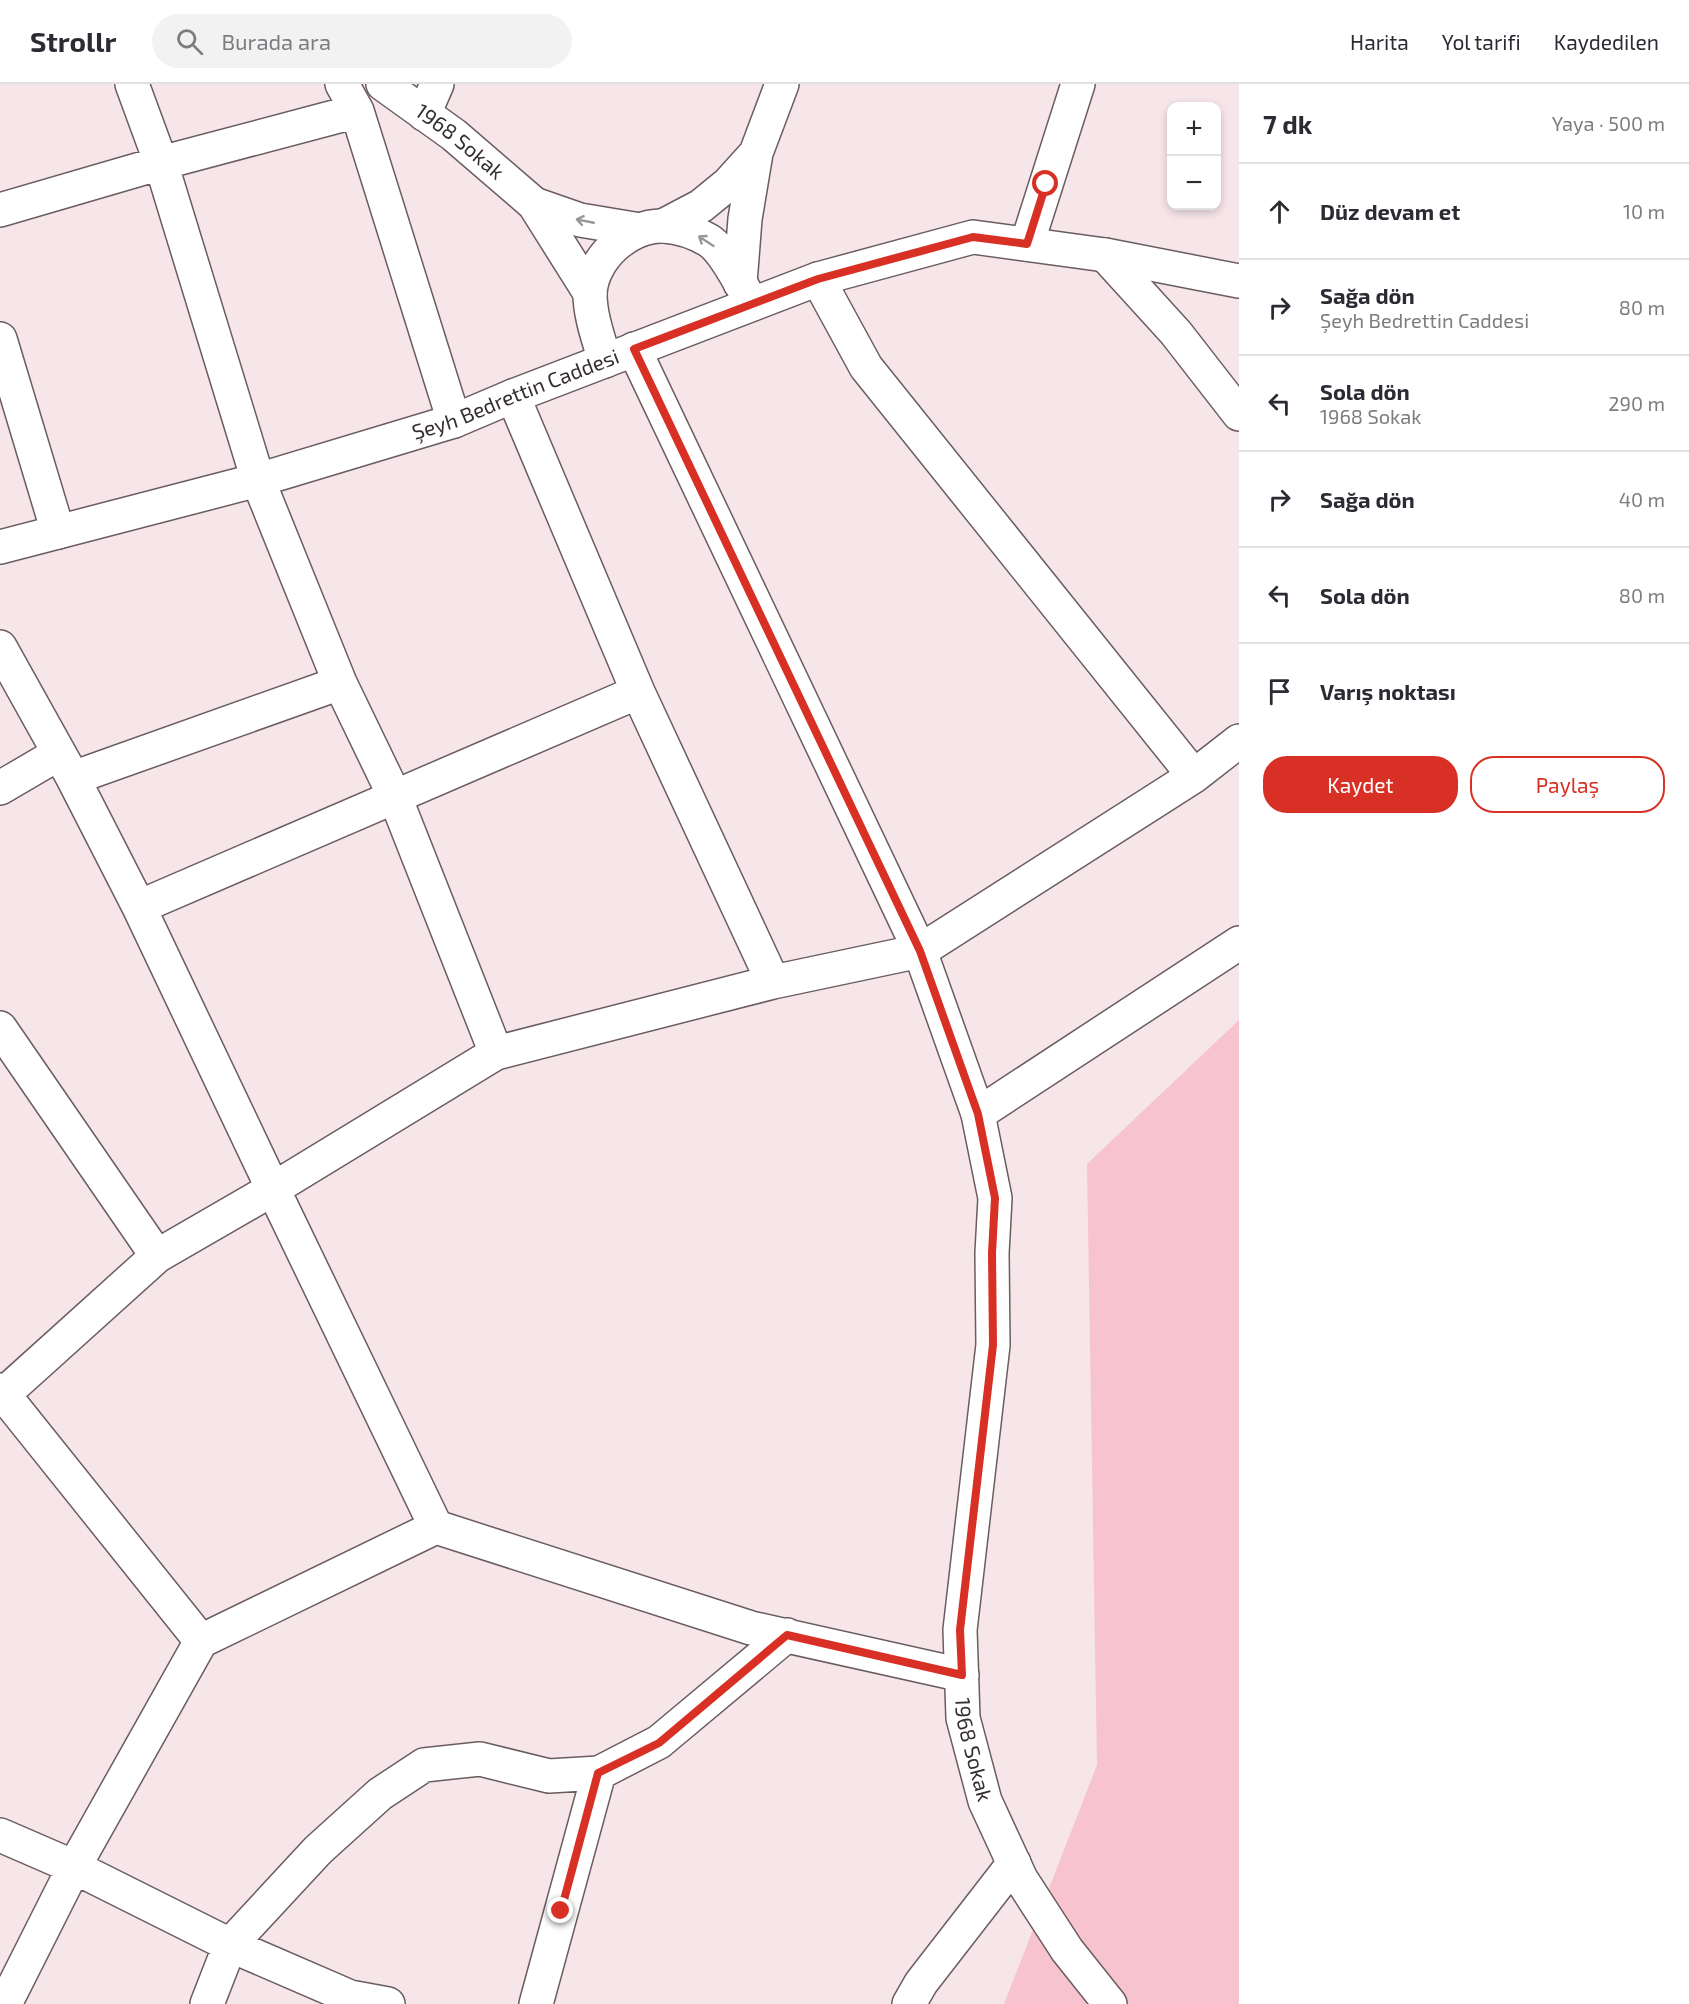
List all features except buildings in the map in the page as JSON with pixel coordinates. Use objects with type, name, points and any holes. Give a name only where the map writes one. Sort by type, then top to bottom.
[{"type":"street","points":[[132,84],[161,163],[258,480],[340,683],[395,797],[496,1053]]},
{"type":"street","name":"1968 Sokak","points":[[383,84],[454,135],[534,204]]},
{"type":"street","points":[[424,114],[437,84]]},
{"type":"street","points":[[746,293],[745,219],[756,153],[782,84]]},
{"type":"street","points":[[1027,244],[1078,84]]},
{"type":"street","points":[[0,210],[161,163],[350,98],[454,421]]},
{"type":"street","points":[[590,293],[597,268],[612,248],[701,206],[728,184],[756,153]]},
{"type":"street","points":[[534,204],[580,220],[691,232],[710,241],[746,293]]},
{"type":"street","points":[[534,204],[590,293]]},
{"type":"street","name":"Şeyh Bedrettin Caddesi","points":[[0,547],[258,480],[454,421],[620,355],[746,293],[818,279],[973,237],[1105,255],[1239,281]]},
{"type":"street","points":[[1105,255],[1176,333],[1239,414]]},
{"type":"street","points":[[818,279],[866,367],[1194,776]]},
{"type":"street","name":"1968 Sokak","points":[[590,293],[595,323],[620,355],[920,951],[978,1114],[995,1198],[992,1253],[993,1345],[960,1630],[963,1718],[985,1801],[1021,1879],[1067,1950],[1110,2004]]},
{"type":"street","points":[[0,339],[58,532]]},
{"type":"street","points":[[513,396],[638,692],[773,982]]},
{"type":"street","points":[[0,646],[139,906],[436,1527]]},
{"type":"street","points":[[0,788],[340,683]]},
{"type":"street","points":[[139,906],[638,692]]},
{"type":"street","points":[[201,1641],[2,1392],[157,1256],[273,1189],[496,1053],[773,982],[920,951],[1194,776],[1239,741]]},
{"type":"street","points":[[978,1114],[1239,943]]},
{"type":"street","points":[[0,1028],[157,1256]]},
{"type":"street","points":[[5,2004],[74,1867],[201,1641],[436,1527],[752,1628],[962,1675]]},
{"type":"street","points":[[207,2004],[230,1945],[318,1850],[380,1794],[424,1765],[480,1759],[549,1776],[598,1773],[659,1743],[787,1635]]},
{"type":"street","points":[[536,2004],[598,1773]]},
{"type":"street","points":[[0,1835],[74,1867],[230,1945],[350,2001],[388,2004]]},
{"type":"street","points":[[909,2004],[921,1983],[1014,1863]]},
{"type":"shaded area","points":[[1239,1020],[1239,2004],[1004,2004],[1097,1765],[1087,1164]]},
{"type":"route","points":[[561,1911],[598,1773],[659,1743],[787,1635],[962,1675],[960,1630],[993,1345],[992,1253],[995,1198],[978,1114],[920,951],[634,349],[818,279],[973,237],[1027,244],[1046,184]]}]
